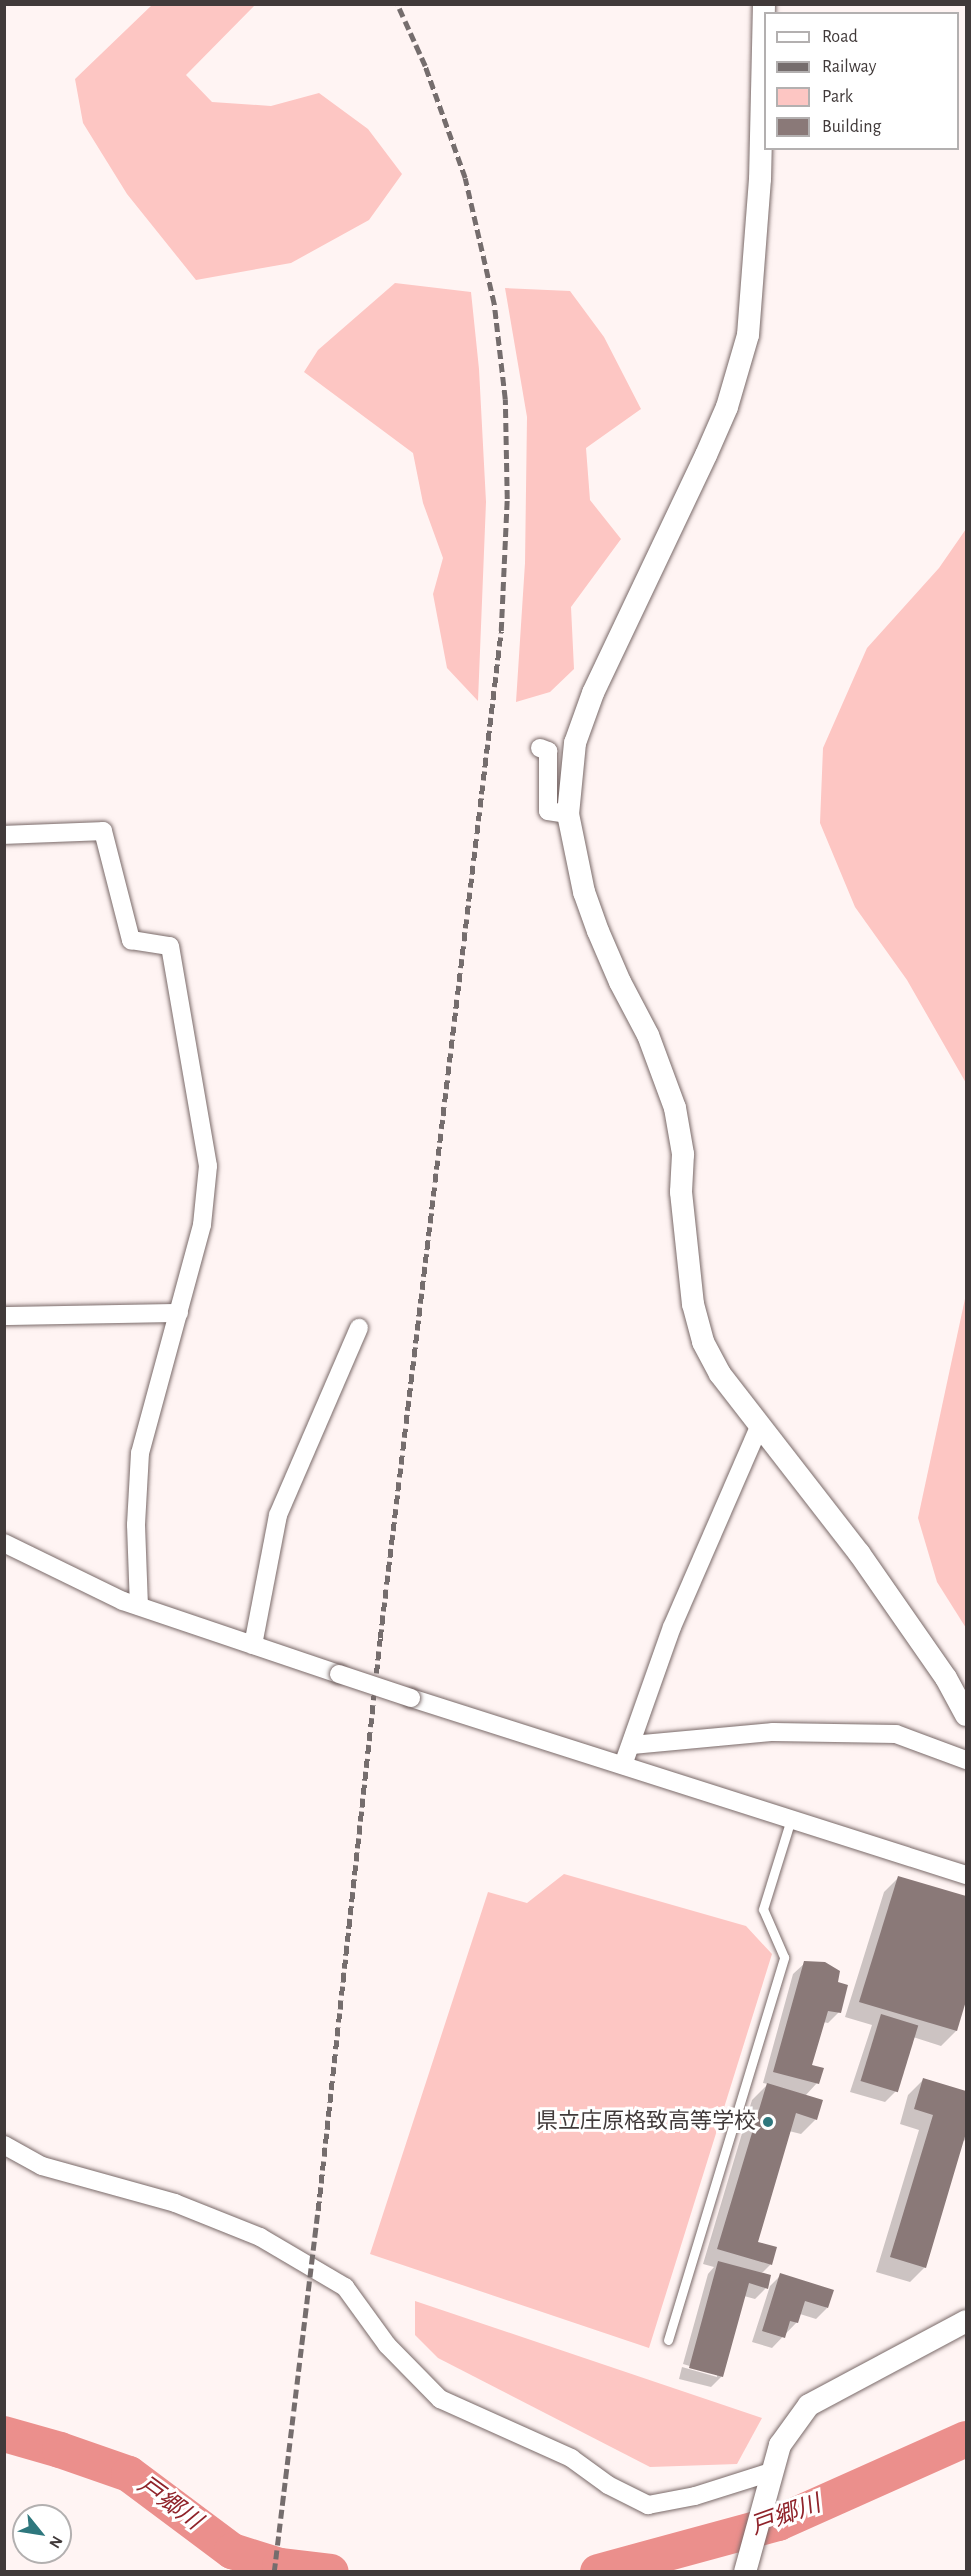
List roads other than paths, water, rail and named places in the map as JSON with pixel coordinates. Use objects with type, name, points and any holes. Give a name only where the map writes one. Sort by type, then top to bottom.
[{"type":"street","points":[[764,4],[760,179],[748,334],[727,407],[592,693],[575,743],[568,814],[584,892],[598,931],[620,982],[648,1035],[675,1108],[683,1154],[681,1192],[693,1304],[703,1342],[720,1374],[859,1553],[946,1678],[966,1715]]},
{"type":"street","points":[[540,748],[548,751],[548,811],[568,814]]},
{"type":"street","points":[[4,835],[103,831],[131,940],[170,946],[208,1166],[202,1225],[140,1453],[136,1525],[139,1606]]},
{"type":"street","points":[[4,1316],[179,1313]]},
{"type":"street","points":[[253,1645],[278,1515],[359,1328]]},
{"type":"street","points":[[623,1765],[672,1627],[759,1425]]},
{"type":"street","points":[[4,1543],[139,1606],[411,1698],[966,1875]]},
{"type":"street","points":[[632,1745],[773,1732],[896,1734],[966,1760]]},
{"type":"street","points":[[4,2145],[42,2166],[175,2203],[260,2237],[345,2287],[387,2345],[440,2398],[571,2458],[608,2485],[648,2505],[695,2496],[771,2472]]},
{"type":"street","points":[[745,2571],[780,2445],[809,2404],[966,2321]]},
{"type":"lane","points":[[668,2340],[784,1957],[763,1910],[791,1819]]},
{"type":"waterway","name":"戸郷川","points":[[4,2434],[60,2450],[129,2474],[232,2551],[280,2566],[331,2572]]},
{"type":"waterway","name":"戸郷川","points":[[598,2572],[778,2523],[966,2439]]},
{"type":"railway","points":[[274,2572],[318,2210],[380,1638],[501,631],[507,499],[505,399],[494,304],[465,178],[425,66],[397,4]]},
{"type":"place","name":"県立庄原格致高等学校","points":[[768,2122]]}]
